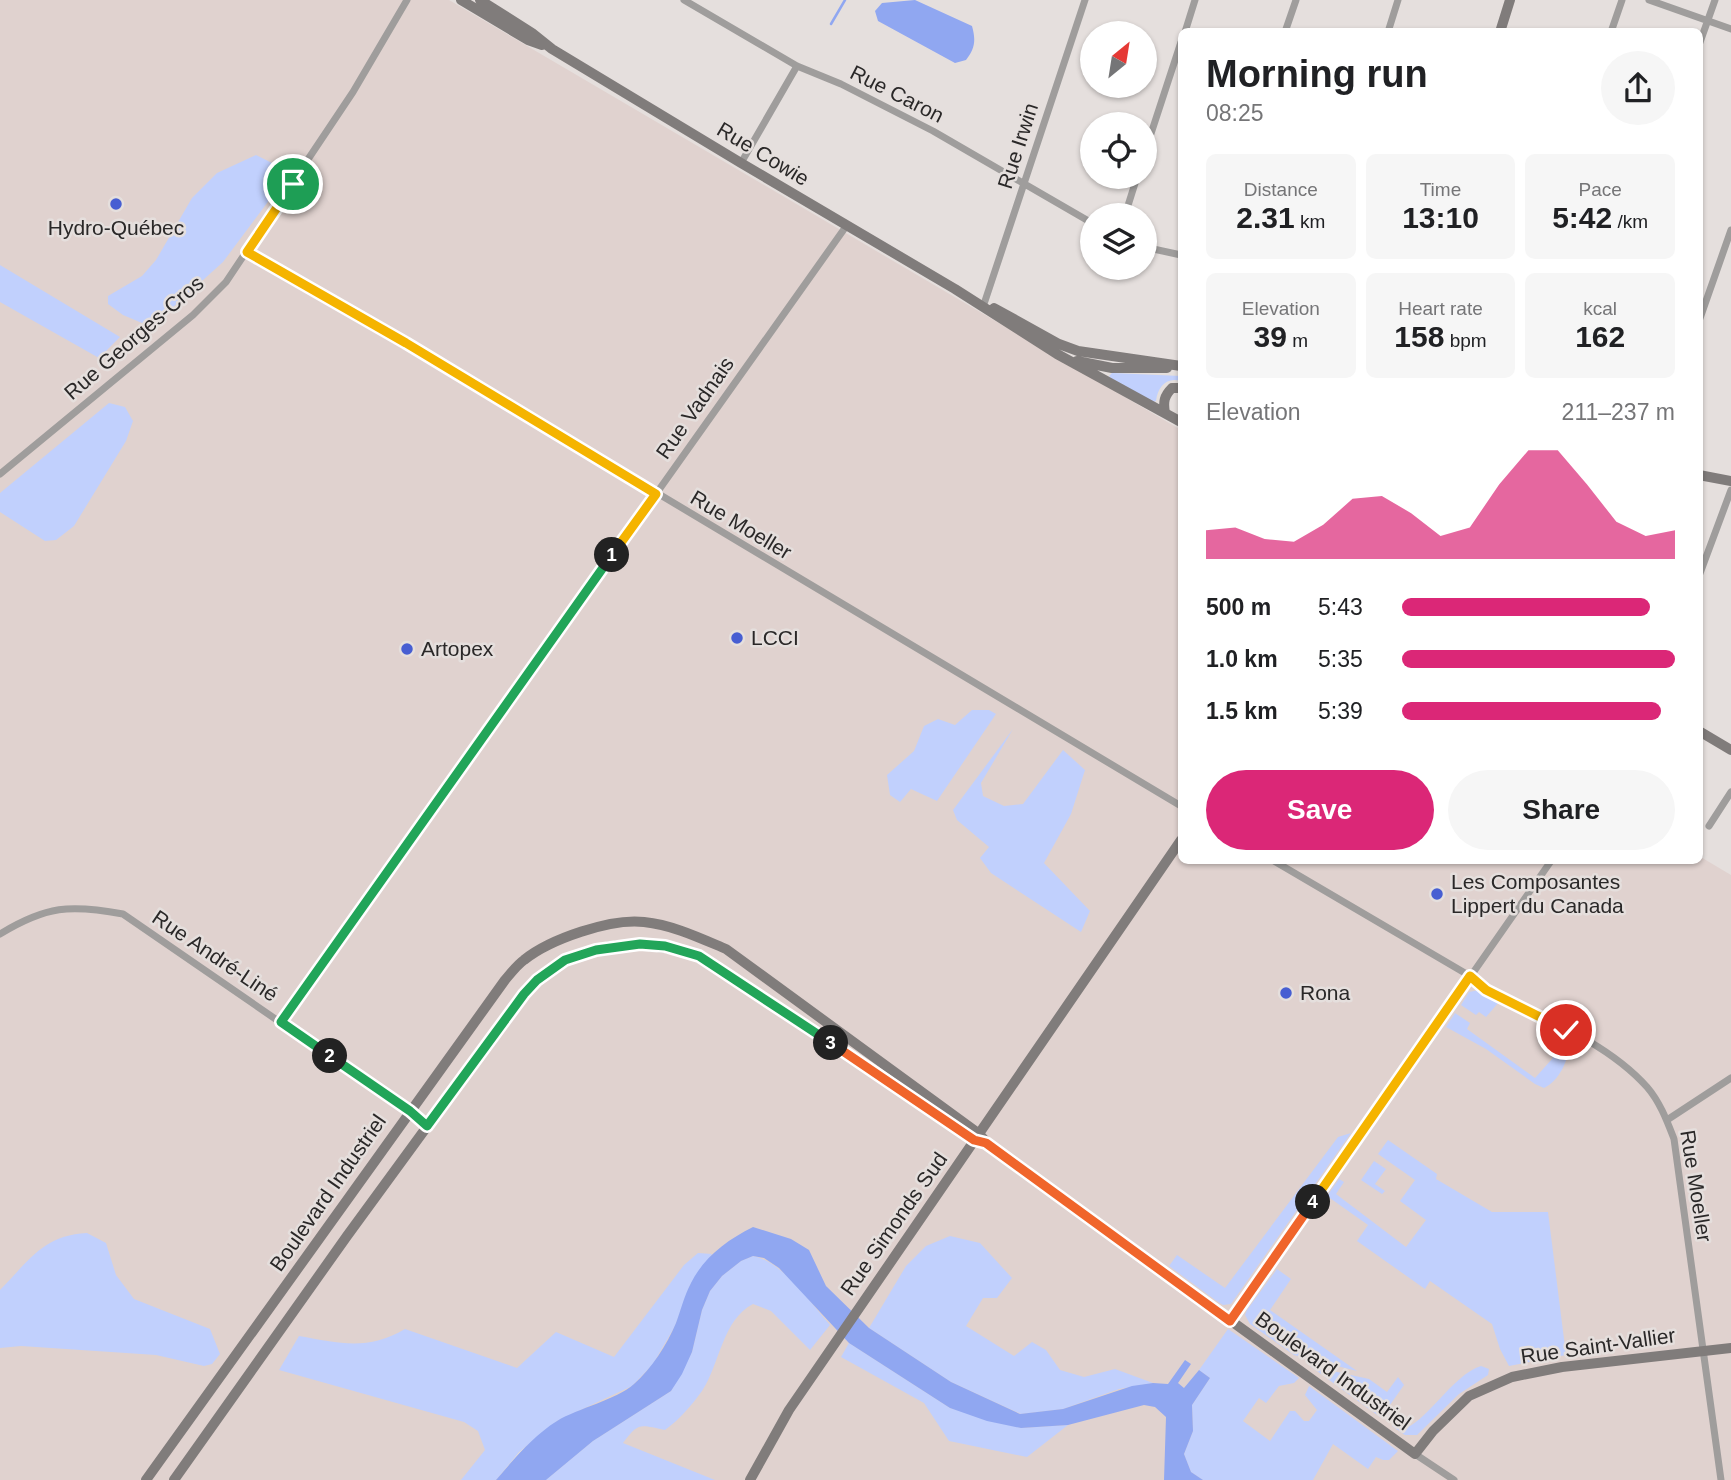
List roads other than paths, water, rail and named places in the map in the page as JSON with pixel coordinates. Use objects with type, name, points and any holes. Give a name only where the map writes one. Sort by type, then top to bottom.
[{"type":"street","name":"Rue Georges-Cros","points":[[0,474],[193,315],[226,282],[353,92],[407,0]]},
{"type":"street","name":"Rue Cowie","points":[[461,0],[528,40],[552,49]]},
{"type":"street","name":"Rue Cowie","points":[[480,0],[552,49],[741,163],[956,289],[1059,344],[1077,351],[1178,367]]},
{"type":"street","name":"Rue Caron","points":[[684,0],[797,66],[841,84],[933,131],[1080,216]]},
{"type":"street","name":"Rue Irwin","points":[[984,304],[1085,0]]},
{"type":"street","points":[[1186,28],[1195,0]]},
{"type":"street","points":[[1286,28],[1296,0]]},
{"type":"street","points":[[1389,28],[1398,0]]},
{"type":"street","points":[[1501,28],[1510,0]]},
{"type":"street","points":[[1612,28],[1622,0]]},
{"type":"street","points":[[1649,0],[1731,29]]},
{"type":"street","points":[[1703,34],[1715,0]]},
{"type":"street","points":[[1157,116],[1178,52]]},
{"type":"street","points":[[741,163],[797,66]]},
{"type":"street","name":"Rue Vadnais","points":[[281,1022],[847,225]]},
{"type":"street","points":[[1703,310],[1731,230]]},
{"type":"street","points":[[1157,250],[1178,254]]},
{"type":"street","name":"Rue Moeller","points":[[247,252],[406,343],[1178,804]]},
{"type":"street","name":"Rue Cowie","points":[[956,289],[1057,354],[1178,420]]},
{"type":"street","points":[[1057,354],[1112,368],[1178,367]]},
{"type":"street","points":[[1165,413],[1163,404],[1166,395],[1172,388],[1178,388]]},
{"type":"street","points":[[1703,476],[1731,481]]},
{"type":"street","points":[[1703,565],[1731,490]]},
{"type":"street","points":[[1703,733],[1731,750]]},
{"type":"street","points":[[1709,827],[1731,792]]},
{"type":"street","name":"Rue Simonds Sud","points":[[752,1480],[789,1410],[1178,844]]},
{"type":"street","name":"Rue Moeller","points":[[1279,864],[1470,976],[1486,990],[1566,1030],[1628,1068],[1648,1089],[1667,1120],[1674,1139],[1721,1480]]},
{"type":"street","points":[[1230,1321],[1549,864]]},
{"type":"street","name":"Rue André-Liné","points":[[0,934],[54,909],[88,907],[123,914],[410,1111],[427,1126]]},
{"type":"street","name":"Boulevard Industriel","points":[[146,1480],[505,980],[523,960],[559,940],[595,927],[642,921],[692,934],[726,949],[976,1137]]},
{"type":"street","name":"Boulevard Industriel","points":[[174,1480],[524,994],[537,980],[565,960],[596,950],[640,944],[665,946],[699,956],[986,1143],[1454,1480]]},
{"type":"street","points":[[1667,1120],[1731,1078]]},
{"type":"street","name":"Rue Saint-Vallier","points":[[1415,1454],[1433,1431],[1469,1396],[1512,1377],[1562,1367],[1731,1348]]},
{"type":"water","points":[[915,0],[972,26],[974,44],[966,60],[955,63],[878,21],[875,11],[882,3]]},
{"type":"water","points":[[753,1227],[791,1239],[809,1250],[826,1286],[869,1328],[951,1382],[1020,1414],[1063,1409],[1132,1386],[1168,1384],[1185,1360],[1191,1364],[1178,1383],[1184,1388],[1199,1370],[1210,1378],[1192,1405],[1193,1431],[1184,1454],[1191,1472],[1203,1480],[1164,1480],[1166,1417],[1155,1407],[1144,1405],[1068,1425],[1021,1428],[987,1421],[950,1408],[849,1343],[779,1268],[764,1258],[753,1256],[741,1261],[722,1276],[710,1291],[702,1310],[692,1352],[671,1391],[593,1441],[546,1480],[496,1480],[524,1448],[548,1427],[566,1416],[617,1395],[634,1384],[668,1340],[696,1274],[709,1257]]},
{"type":"waterway","points":[[831,24],[845,0]]},
{"type":"place","name":"Hydro-Québec","points":[[116,204]]},
{"type":"place","name":"LCCI","points":[[737,638]]},
{"type":"place","name":"Artopex","points":[[407,649]]},
{"type":"place","name":"Les Composantes Lippert du Canada","points":[[1437,894]]},
{"type":"place","name":"Rona","points":[[1286,993]]}]
